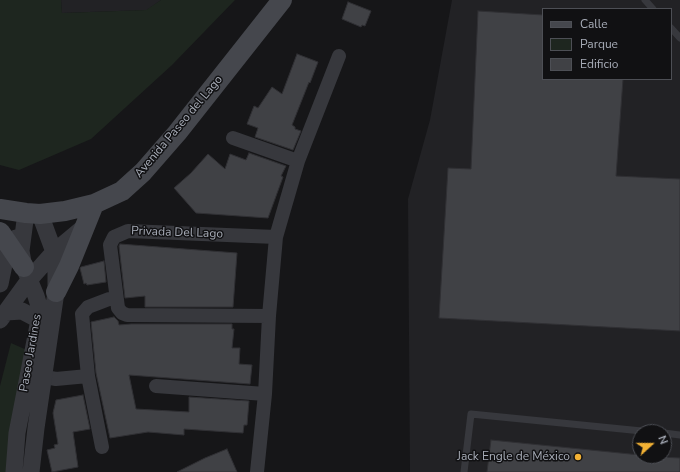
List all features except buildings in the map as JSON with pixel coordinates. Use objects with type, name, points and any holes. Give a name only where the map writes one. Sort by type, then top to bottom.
[{"type":"main road","name":"Avenida Paseo del Lago","points":[[0,209],[33,213],[65,211],[94,204],[122,191],[143,172],[177,133],[282,0]]},
{"type":"main road","points":[[56,292],[69,266],[94,204]]},
{"type":"street","points":[[257,472],[265,394],[269,316],[276,237],[298,161],[339,56]]},
{"type":"street","points":[[233,138],[298,161]]},
{"type":"street","points":[[0,284],[16,254],[33,213]]},
{"type":"street","name":"Paseo Jardines","points":[[14,472],[17,433],[36,376],[56,292],[54,252],[33,213]]},
{"type":"street","points":[[16,254],[54,252],[84,227]]},
{"type":"street","name":"Privada Del Lago","points":[[269,316],[127,315],[122,313],[118,308],[110,246],[114,237],[128,230],[276,237]]},
{"type":"street","points":[[16,254],[3,316],[22,311],[39,320]]},
{"type":"street","name":"Paseo Jardines","points":[[16,254],[36,296],[39,306],[36,376],[36,428],[31,472]]},
{"type":"street","points":[[102,447],[88,376],[82,314],[88,307],[109,299]]},
{"type":"street","points":[[36,376],[56,379],[88,376]]},
{"type":"street","points":[[156,386],[265,394]]},
{"type":"lane","points":[[645,0],[652,8]]},
{"type":"lane","points":[[672,29],[680,38]]},
{"type":"lane","points":[[464,472],[470,414],[632,430]]},
{"type":"shaded area","points":[[61,0],[161,0],[147,10],[62,13]]},
{"type":"shaded area","points":[[452,0],[680,0],[680,472],[410,472],[408,199],[430,120]]},
{"type":"green space","points":[[0,0],[61,0],[62,13],[146,10],[161,0],[235,0],[172,65],[91,139],[19,170],[0,165]]},
{"type":"green space","points":[[11,343],[29,351],[10,472],[0,472],[0,386]]},
{"type":"place","name":"Jack Engle de México","points":[[578,457]]}]
